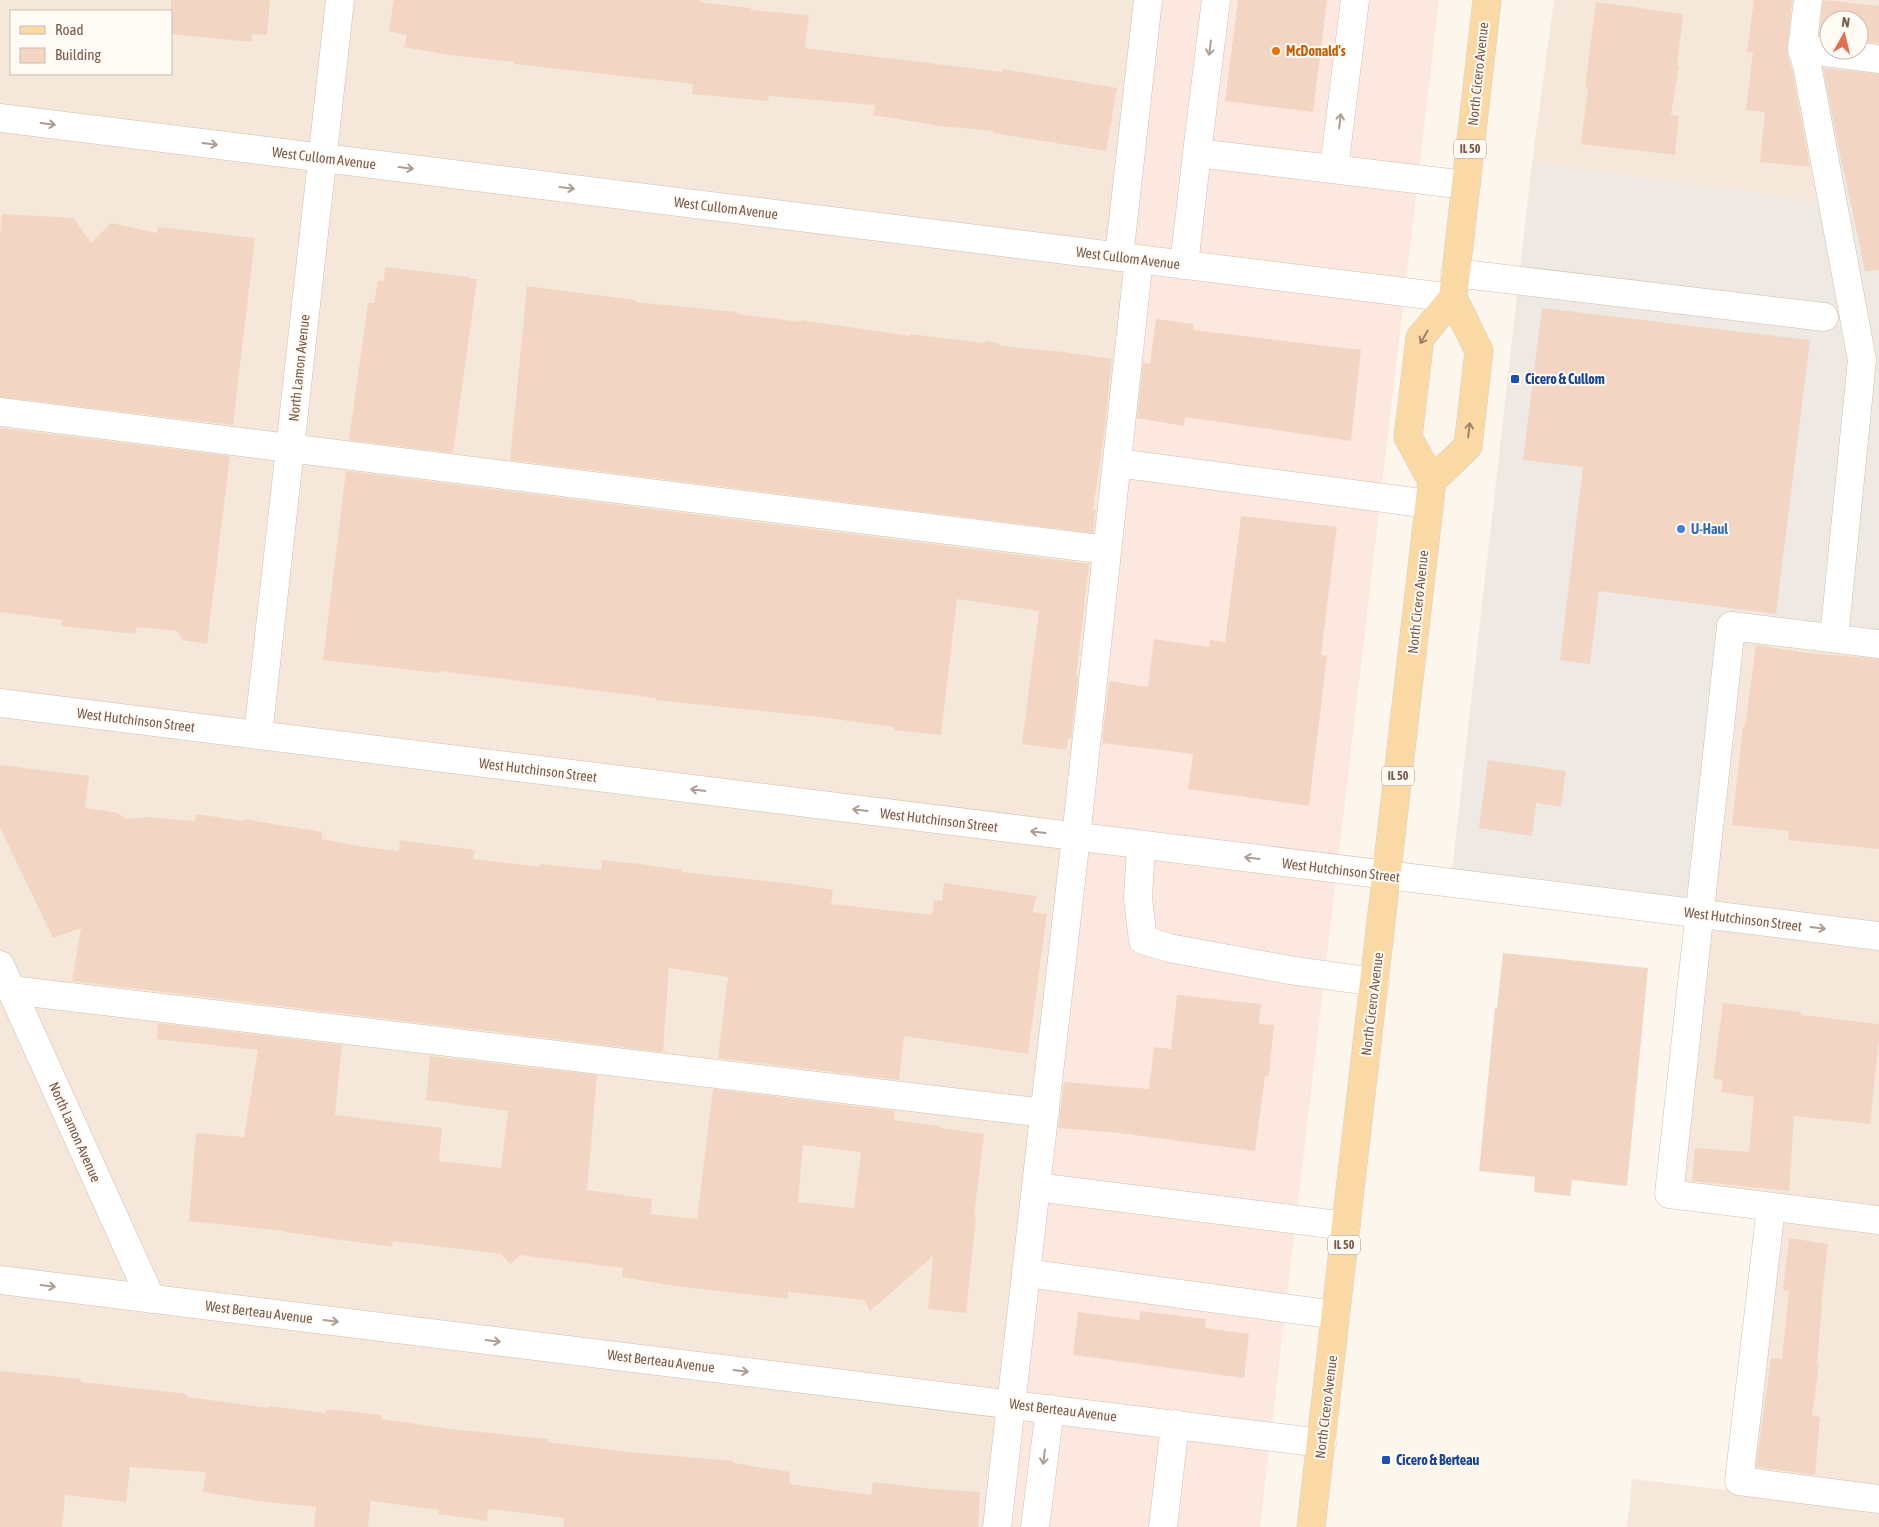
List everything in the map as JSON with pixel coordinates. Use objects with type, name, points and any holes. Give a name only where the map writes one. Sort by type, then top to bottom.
[{"type":"main road","name":"North Cicero Avenue","points":[[1454,285],[1486,0]]},
{"type":"main road","points":[[1454,285],[1479,351],[1468,446],[1430,493],[1408,437],[1420,338],[1454,285]]},
{"type":"main road","name":"North Cicero Avenue","points":[[1311,1527],[1430,493]]},
{"type":"street","name":"North Lamon Avenue","points":[[258,735],[340,0]]},
{"type":"street","points":[[997,1527],[1117,463],[1129,258],[1148,0]]},
{"type":"street","points":[[1184,264],[1216,0]]},
{"type":"street","points":[[1334,169],[1355,0]]},
{"type":"street","points":[[1808,0],[1802,49],[1807,64],[1862,360],[1834,638]]},
{"type":"street","points":[[1802,49],[1879,59]]},
{"type":"street","name":"West Cullom Avenue","points":[[0,118],[1129,258],[1824,317]]},
{"type":"street","points":[[1197,152],[1466,184]]},
{"type":"street","points":[[0,412],[1107,550]]},
{"type":"street","points":[[1117,463],[1430,493]]},
{"type":"street","points":[[1879,644],[1731,626],[1669,1194],[1879,1220]]},
{"type":"street","name":"West Hutchinson Street","points":[[0,703],[1879,936]]},
{"type":"street","points":[[1141,844],[1138,899],[1143,940],[1179,950],[1289,970],[1374,982]]},
{"type":"street","name":"North Lamon Avenue","points":[[0,965],[151,1299]]},
{"type":"street","points":[[12,990],[1045,1113]]},
{"type":"street","points":[[1036,1187],[1346,1226]]},
{"type":"street","points":[[1771,1207],[1739,1482],[1879,1499]]},
{"type":"street","points":[[1026,1273],[1336,1315]]},
{"type":"street","name":"West Berteau Avenue","points":[[0,1280],[1322,1442]]},
{"type":"street","points":[[1035,1527],[1050,1409]]},
{"type":"street","points":[[1163,1527],[1175,1424]]},
{"type":"shaded area","points":[[0,0],[1156,0],[989,1527],[0,1527]]},
{"type":"shaded area","points":[[1156,0],[1439,0],[1260,1527],[989,1527]]},
{"type":"shaded area","points":[[1554,0],[1879,0],[1879,52],[1869,51],[1869,10],[1819,10],[1819,60],[1830,60],[1834,204],[1532,163]]},
{"type":"shaded area","points":[[1806,58],[1879,67],[1879,648],[1736,631],[1706,909],[1451,879],[1532,163],[1834,204]]},
{"type":"shaded area","points":[[1736,630],[1879,648],[1879,1527],[1627,1527],[1632,1479],[1744,1492],[1772,1200],[1676,1189]]},
{"type":"building","points":[[171,0],[270,0],[267,35],[252,34],[252,42],[172,34]]},
{"type":"building","points":[[394,0],[699,0],[699,2],[751,8],[751,10],[809,15],[805,48],[1002,72],[1002,69],[1117,88],[1106,151],[993,133],[993,131],[941,126],[873,115],[875,105],[769,96],[768,101],[692,94],[693,84],[514,64],[514,62],[450,55],[404,47],[407,35],[389,31]]},
{"type":"building","name":"McDonald's","points":[[1238,0],[1327,0],[1313,112],[1225,101]]},
{"type":"building","points":[[1754,0],[1792,0],[1787,53],[1792,69],[1810,167],[1760,162],[1765,112],[1746,110],[1753,53],[1747,52]]},
{"type":"building","points":[[1823,0],[1879,6],[1879,43],[1869,42],[1869,10],[1822,10]]},
{"type":"building","points":[[1596,2],[1683,14],[1677,66],[1679,66],[1671,115],[1679,116],[1675,155],[1581,144],[1588,88],[1585,87]]},
{"type":"building","points":[[1823,68],[1879,74],[1879,270],[1865,271]]},
{"type":"building","points":[[2,214],[74,218],[91,243],[111,223],[157,233],[158,227],[255,238],[233,425],[0,397],[0,237]]},
{"type":"building","points":[[385,267],[477,279],[453,453],[349,440],[368,303],[374,303],[378,280],[384,281]]},
{"type":"building","points":[[527,286],[636,300],[635,302],[737,312],[737,314],[801,322],[801,320],[910,336],[910,334],[984,343],[987,341],[998,343],[1001,346],[1112,359],[1093,510],[1096,510],[1093,533],[510,460]]},
{"type":"building","name":"U-Haul","points":[[1542,308],[1810,340],[1776,614],[1599,591],[1590,664],[1560,660],[1583,467],[1523,460]]},
{"type":"building","points":[[1156,319],[1194,324],[1193,330],[1361,350],[1351,441],[1185,417],[1184,426],[1137,418],[1143,363],[1150,364]]},
{"type":"building","points":[[0,428],[230,456],[207,644],[182,640],[177,631],[137,627],[135,634],[61,626],[62,620],[0,612]]},
{"type":"building","points":[[346,471],[1089,564],[1071,739],[1068,739],[1066,750],[1022,744],[1039,611],[957,599],[941,735],[894,730],[894,727],[819,717],[656,700],[656,698],[440,671],[440,673],[323,660]]},
{"type":"building","points":[[1241,516],[1337,527],[1321,655],[1327,656],[1309,806],[1188,789],[1193,754],[1102,743],[1109,681],[1148,687],[1154,639],[1209,647],[1210,640],[1225,642]]},
{"type":"building","points":[[1756,645],[1807,653],[1879,659],[1879,849],[1788,840],[1789,831],[1732,825],[1743,727],[1745,727]]},
{"type":"building","points":[[1488,760],[1566,771],[1561,807],[1536,803],[1532,836],[1479,828]]},
{"type":"building","points":[[0,765],[89,776],[85,808],[118,813],[125,819],[147,817],[195,821],[196,814],[244,821],[244,819],[322,832],[322,839],[358,846],[399,851],[400,840],[475,850],[473,859],[540,867],[540,864],[601,870],[602,860],[641,864],[682,870],[681,872],[833,890],[831,904],[932,915],[934,900],[942,901],[944,883],[1036,896],[1033,912],[1047,914],[1028,1054],[904,1036],[899,1080],[718,1058],[728,977],[669,968],[663,1052],[72,981],[81,928],[53,938],[0,828]]},
{"type":"building","points":[[1503,953],[1648,968],[1627,1186],[1572,1180],[1570,1196],[1534,1192],[1535,1177],[1479,1171],[1495,1008],[1497,1008]]},
{"type":"building","points":[[1177,995],[1261,1004],[1259,1024],[1274,1025],[1269,1076],[1265,1076],[1255,1151],[1119,1133],[1058,1128],[1064,1082],[1149,1089],[1154,1047],[1171,1049]]},
{"type":"building","points":[[1723,1003],[1879,1024],[1870,1124],[1794,1116],[1789,1191],[1692,1181],[1695,1148],[1749,1152],[1754,1097],[1721,1092],[1723,1080],[1713,1079]]},
{"type":"building","points":[[158,1023],[342,1045],[335,1115],[442,1128],[439,1161],[501,1168],[508,1111],[426,1100],[430,1056],[597,1075],[587,1190],[652,1199],[651,1214],[697,1219],[713,1089],[895,1111],[894,1120],[984,1134],[974,1215],[976,1215],[966,1313],[928,1309],[933,1256],[870,1311],[864,1300],[788,1292],[788,1299],[668,1285],[622,1277],[623,1268],[520,1255],[510,1264],[501,1254],[393,1241],[392,1247],[285,1231],[189,1221],[196,1133],[244,1137],[258,1050],[157,1039]],"holes":[[[803,1145],[861,1152],[854,1208],[798,1202]]]},
{"type":"building","points":[[1789,1238],[1828,1244],[1821,1306],[1817,1363],[1819,1364],[1812,1416],[1820,1417],[1815,1475],[1756,1467],[1771,1358],[1782,1359],[1789,1291],[1783,1290]]},
{"type":"building","points":[[1140,1311],[1206,1319],[1205,1328],[1249,1334],[1244,1378],[1073,1355],[1078,1312],[1139,1320]]},
{"type":"building","points":[[0,1371],[81,1379],[81,1382],[187,1394],[187,1397],[269,1408],[269,1406],[326,1413],[327,1409],[381,1415],[381,1419],[451,1429],[548,1439],[547,1442],[628,1452],[733,1461],[733,1463],[790,1472],[789,1484],[871,1495],[873,1482],[980,1492],[978,1527],[563,1527],[564,1518],[488,1509],[487,1521],[438,1514],[439,1510],[371,1501],[368,1527],[314,1527],[316,1507],[259,1501],[203,1492],[206,1472],[130,1467],[126,1502],[65,1495],[62,1527],[0,1527]]},
{"type":"place","name":"McDonald's","points":[[1276,51]]},
{"type":"place","name":"Cicero & Cullom","points":[[1515,379]]},
{"type":"place","name":"U-Haul","points":[[1681,529]]},
{"type":"place","name":"Cicero & Berteau","points":[[1386,1460]]}]
